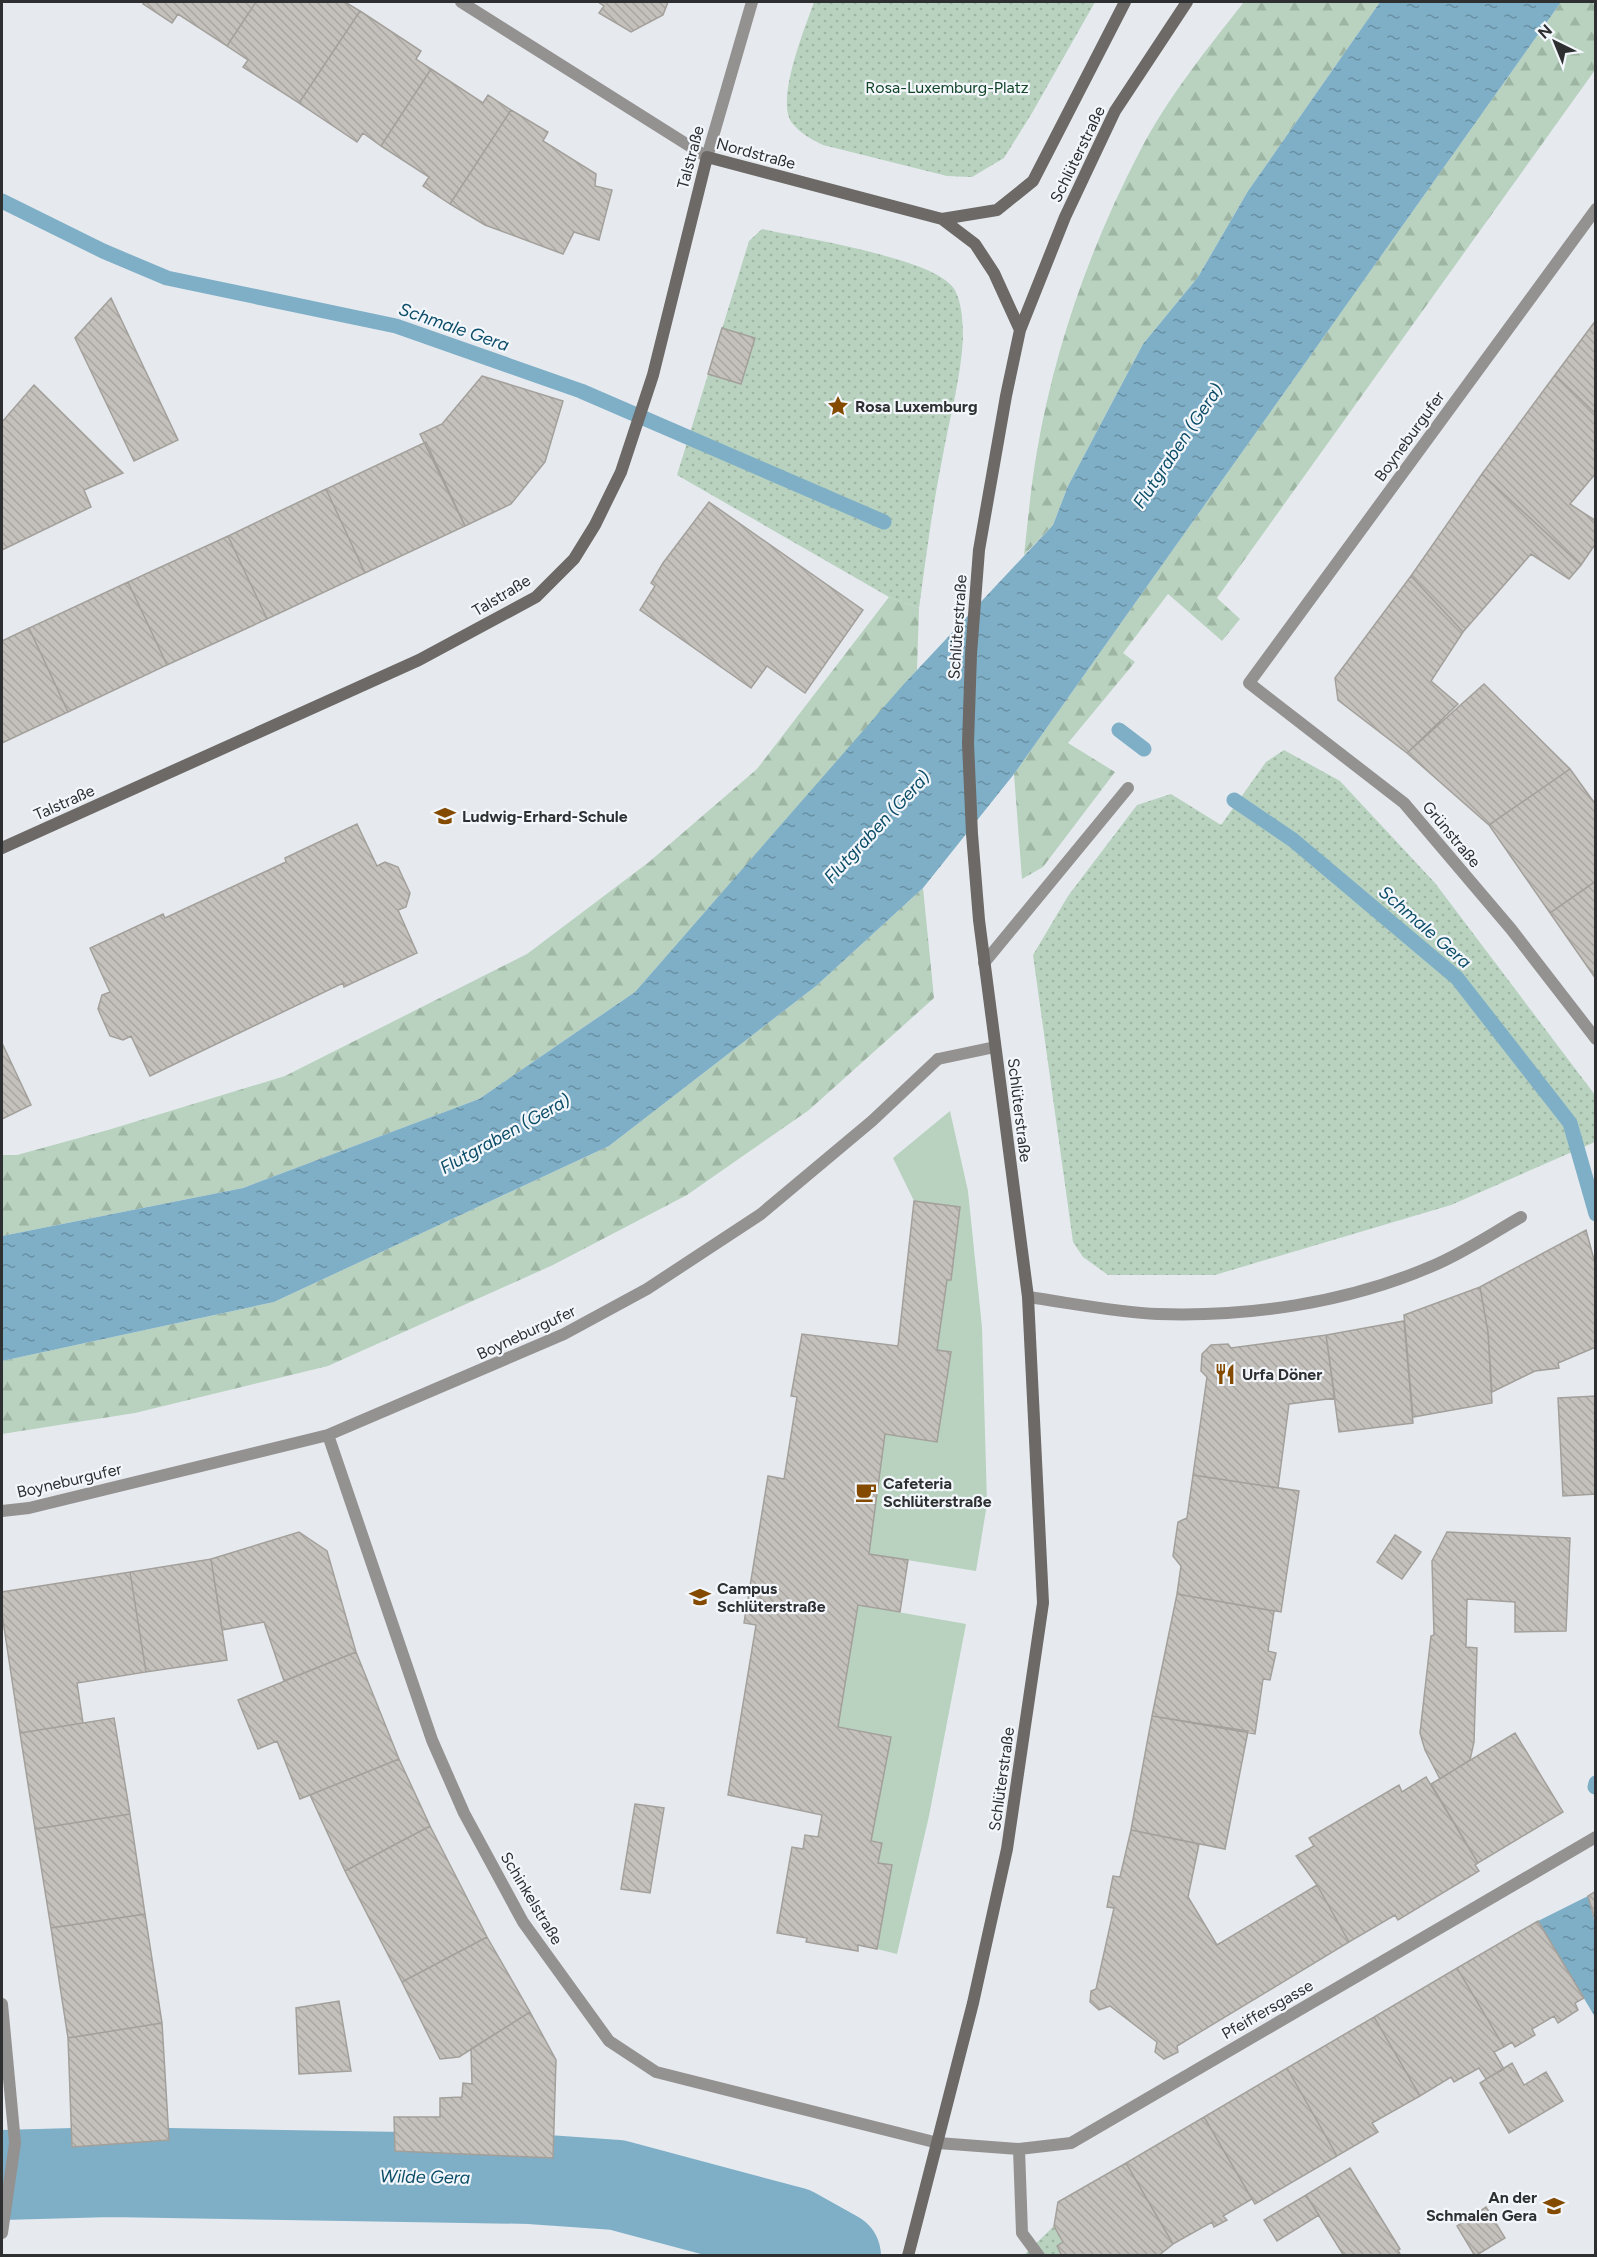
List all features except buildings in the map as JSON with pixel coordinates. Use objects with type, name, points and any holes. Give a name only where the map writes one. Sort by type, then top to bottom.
[{"type":"main road","name":"Schlüterstraße","points":[[942,219],[997,210],[1033,181],[1125,2]]},
{"type":"main road","name":"Schlüterstraße","points":[[908,2256],[974,2003],[1007,1849],[1043,1603],[1028,1297],[979,920],[968,743],[971,654],[979,550],[1020,330],[1065,217],[1115,111],[1187,2]]},
{"type":"main road","name":"Nordstraße","points":[[706,157],[942,219],[975,244],[994,273],[1020,330]]},
{"type":"main road","name":"Talstraße","points":[[2,849],[419,660],[536,597],[574,559],[595,525],[621,472],[652,375],[706,157]]},
{"type":"street","name":"Nordstraße","points":[[461,2],[706,157]]},
{"type":"street","name":"Talstraße","points":[[706,157],[752,2]]},
{"type":"street","name":"Boyneburgufer","points":[[1249,683],[1596,208]]},
{"type":"street","name":"Grünstraße","points":[[1249,683],[1404,803],[1511,929],[1596,1039]]},
{"type":"street","points":[[984,963],[1128,788]]},
{"type":"street","name":"Boyneburgufer","points":[[2,1511],[29,1508],[328,1435],[564,1334],[647,1289],[761,1214],[872,1121],[938,1059],[995,1047]]},
{"type":"street","points":[[1028,1297],[1159,1314],[1243,1312],[1320,1300],[1380,1285],[1429,1268],[1521,1217]]},
{"type":"street","name":"Schinkelstraße","points":[[328,1435],[432,1740],[464,1813],[523,1922],[609,2041],[656,2072],[938,2143]]},
{"type":"street","name":"Pfeiffersgasse","points":[[938,2143],[1019,2149],[1071,2143],[1596,1837]]},
{"type":"street","points":[[2,2004],[15,2144],[2,2233]]},
{"type":"street","points":[[1019,2149],[1022,2233],[1039,2256]]},
{"type":"green space","name":"Rosa-Luxemburg-Platz","points":[[814,2],[1095,2],[1004,158],[972,177],[947,176],[823,145],[795,127],[788,112],[789,81]]},
{"type":"green space","points":[[1244,2],[1380,2],[1248,191],[1198,277],[1143,344],[1068,486],[1053,525],[1024,555],[1033,477],[1045,412],[1065,335],[1091,260],[1122,187],[1151,131],[1189,74]]},
{"type":"green space","points":[[1561,2],[1595,2],[1595,70],[1217,598],[1240,619],[1222,641],[1168,594],[1123,653],[1135,662],[1068,743],[1115,772],[1043,867],[1022,879],[1014,774]]},
{"type":"green space","points":[[762,229],[834,243],[918,266],[952,286],[958,297],[963,325],[962,353],[935,497],[919,608],[889,597],[677,475],[749,241]]},
{"type":"green space","points":[[889,597],[919,608],[917,670],[635,992],[479,1099],[243,1188],[2,1236],[2,1155],[17,1155],[108,1130],[285,1076],[527,954],[649,862],[757,769]]},
{"type":"green space","points":[[1284,750],[1340,781],[1435,883],[1595,1095],[1595,1142],[1451,1205],[1215,1275],[1108,1275],[1083,1257],[1073,1242],[1033,955],[1068,896],[1137,805],[1171,794],[1221,825],[1266,762]]},
{"type":"green space","points":[[923,888],[934,998],[809,1110],[687,1195],[553,1265],[328,1366],[135,1413],[2,1434],[2,1361],[274,1302],[609,1146],[816,986]]},
{"type":"green space","points":[[950,1111],[968,1191],[982,1327],[987,1504],[976,1571],[869,1554],[885,1434],[936,1442],[951,1352],[937,1350],[947,1280],[951,1280],[960,1207],[914,1201],[893,1158]]},
{"type":"green space","points":[[858,1605],[966,1624],[929,1816],[897,1954],[877,1949],[892,1865],[878,1863],[882,1844],[871,1841],[874,1824],[838,1727]]},
{"type":"green space","points":[[1054,2226],[1063,2242],[1057,2246],[1062,2255],[1023,2256]]},
{"type":"water","name":"Flutgraben (Gera)","points":[[1380,2],[1561,2],[1014,774],[923,888],[816,986],[609,1146],[274,1302],[2,1361],[2,1236],[243,1188],[479,1099],[635,992],[903,685],[1053,525],[1068,486],[1143,344],[1198,277],[1248,191]]},
{"type":"water","points":[[1588,1896],[1595,1924],[1595,2017],[1538,1921]]},
{"type":"waterway","name":"Schmale Gera","points":[[2,201],[103,251],[167,278],[396,326],[581,391],[884,522]]},
{"type":"waterway","name":"Schmale Gera","points":[[1119,730],[1144,749]]},
{"type":"waterway","name":"Schmale Gera","points":[[1234,800],[1293,840],[1457,978],[1570,1123],[1596,1214]]},
{"type":"waterway","name":"Schmale Gera","points":[[1595,1787],[1596,1783]]},
{"type":"waterway","name":"Wilde Gera","points":[[2,2175],[110,2172],[531,2179],[617,2185],[793,2232],[836,2256]]},
{"type":"place","name":"Rosa Luxemburg","points":[[838,406]]},
{"type":"place","name":"Ludwig-Erhard-Schule","points":[[445,816]]},
{"type":"place","name":"Urfa Döner","points":[[1225,1374]]},
{"type":"place","name":"Cafeteria Schlüterstraße","points":[[866,1492]]},
{"type":"place","name":"Campus Schlüterstraße","points":[[700,1597]]},
{"type":"place","name":"An der Schmalen Gera","points":[[1554,2206]]}]
